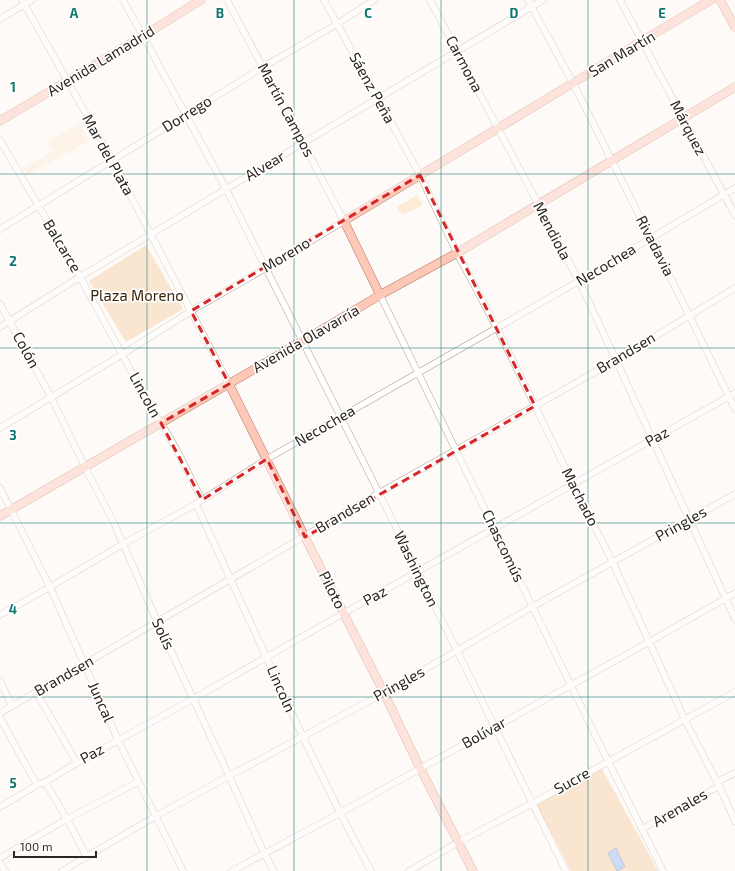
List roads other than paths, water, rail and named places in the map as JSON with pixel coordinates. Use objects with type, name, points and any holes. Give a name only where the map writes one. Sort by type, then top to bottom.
[{"type":"main road","name":"Avenida Lamadrid","points":[[0,121],[201,0]]},
{"type":"main road","name":"San Martín","points":[[573,83],[711,0]]},
{"type":"main road","points":[[720,0],[735,27]]},
{"type":"main road","name":"Moreno","points":[[344,221],[573,83]]},
{"type":"main road","name":"Avenida Olavarría","points":[[0,516],[380,295],[457,253],[735,87]]},
{"type":"main road","name":"Chascomús","points":[[344,221],[380,295]]},
{"type":"main road","name":"Piloto","points":[[229,384],[420,768],[473,871]]},
{"type":"street","points":[[0,19],[23,2],[32,0]]},
{"type":"street","name":"Washington","points":[[123,0],[226,189],[379,493],[566,871]]},
{"type":"street","name":"Martín Campos","points":[[227,0],[344,221]]},
{"type":"street","name":"Sáenz Peña","points":[[324,0],[420,175]]},
{"type":"street","name":"Dorrego","points":[[0,229],[374,0]]},
{"type":"street","name":"Carmona","points":[[430,0],[498,128]]},
{"type":"street","name":"Rivadavia","points":[[528,0],[573,83],[732,395],[735,409]]},
{"type":"street","name":"Alvear","points":[[0,327],[226,189],[543,0]]},
{"type":"street","name":"Márquez","points":[[620,0],[735,215]]},
{"type":"street","name":"Mar del Plata","points":[[23,2],[112,160],[190,311]]},
{"type":"street","name":"Mendiola","points":[[498,128],[579,281],[735,619]]},
{"type":"street","name":"Balcarce","points":[[0,140],[123,354]]},
{"type":"street","name":"Machado","points":[[420,175],[457,253],[497,328],[613,563],[685,720],[735,821]]},
{"type":"street","name":"Necochea","points":[[0,615],[196,504],[267,459],[579,281],[735,188]]},
{"type":"street","name":"Moreno","points":[[0,428],[123,354],[190,311],[266,268],[344,221]]},
{"type":"street","name":"Brandsen","points":[[0,712],[84,665],[157,621],[379,493],[616,360],[735,288]]},
{"type":"street","name":"Chascomús","points":[[380,295],[608,762],[663,871]]},
{"type":"street","name":"Colón","points":[[0,304],[51,397]]},
{"type":"street","name":"Piloto","points":[[190,311],[229,384]]},
{"type":"street","name":"Lincoln","points":[[123,354],[202,500]]},
{"type":"street","name":"Paz","points":[[0,807],[118,740],[193,700],[344,613],[732,395]]},
{"type":"street","name":"Solís","points":[[51,397],[114,523],[193,700],[264,853],[274,871]]},
{"type":"street","name":"Juncal","points":[[0,488],[50,587],[118,740],[183,871]]},
{"type":"street","name":"Pringles","points":[[62,871],[156,816],[384,693],[532,607],[735,494]]},
{"type":"street","name":"Lincoln","points":[[196,504],[303,737],[340,813],[371,871]]},
{"type":"street","name":"Bolívar","points":[[232,871],[340,813],[735,593]]},
{"type":"street","points":[[0,681],[12,706]]},
{"type":"street","points":[[36,692],[77,763]]},
{"type":"street","name":"Sucre","points":[[409,871],[459,842],[735,692]]},
{"type":"street","points":[[0,718],[37,785]]},
{"type":"street","name":"Arenales","points":[[642,829],[735,773]]},
{"type":"street","points":[[44,782],[87,857]]},
{"type":"street","points":[[0,858],[138,782]]},
{"type":"street","points":[[0,863],[5,871]]},
{"type":"water","points":[[616,848],[625,867],[617,871],[608,853]]},
{"type":"park label","name":"Plaza Moreno","points":[[137,296]]}]
